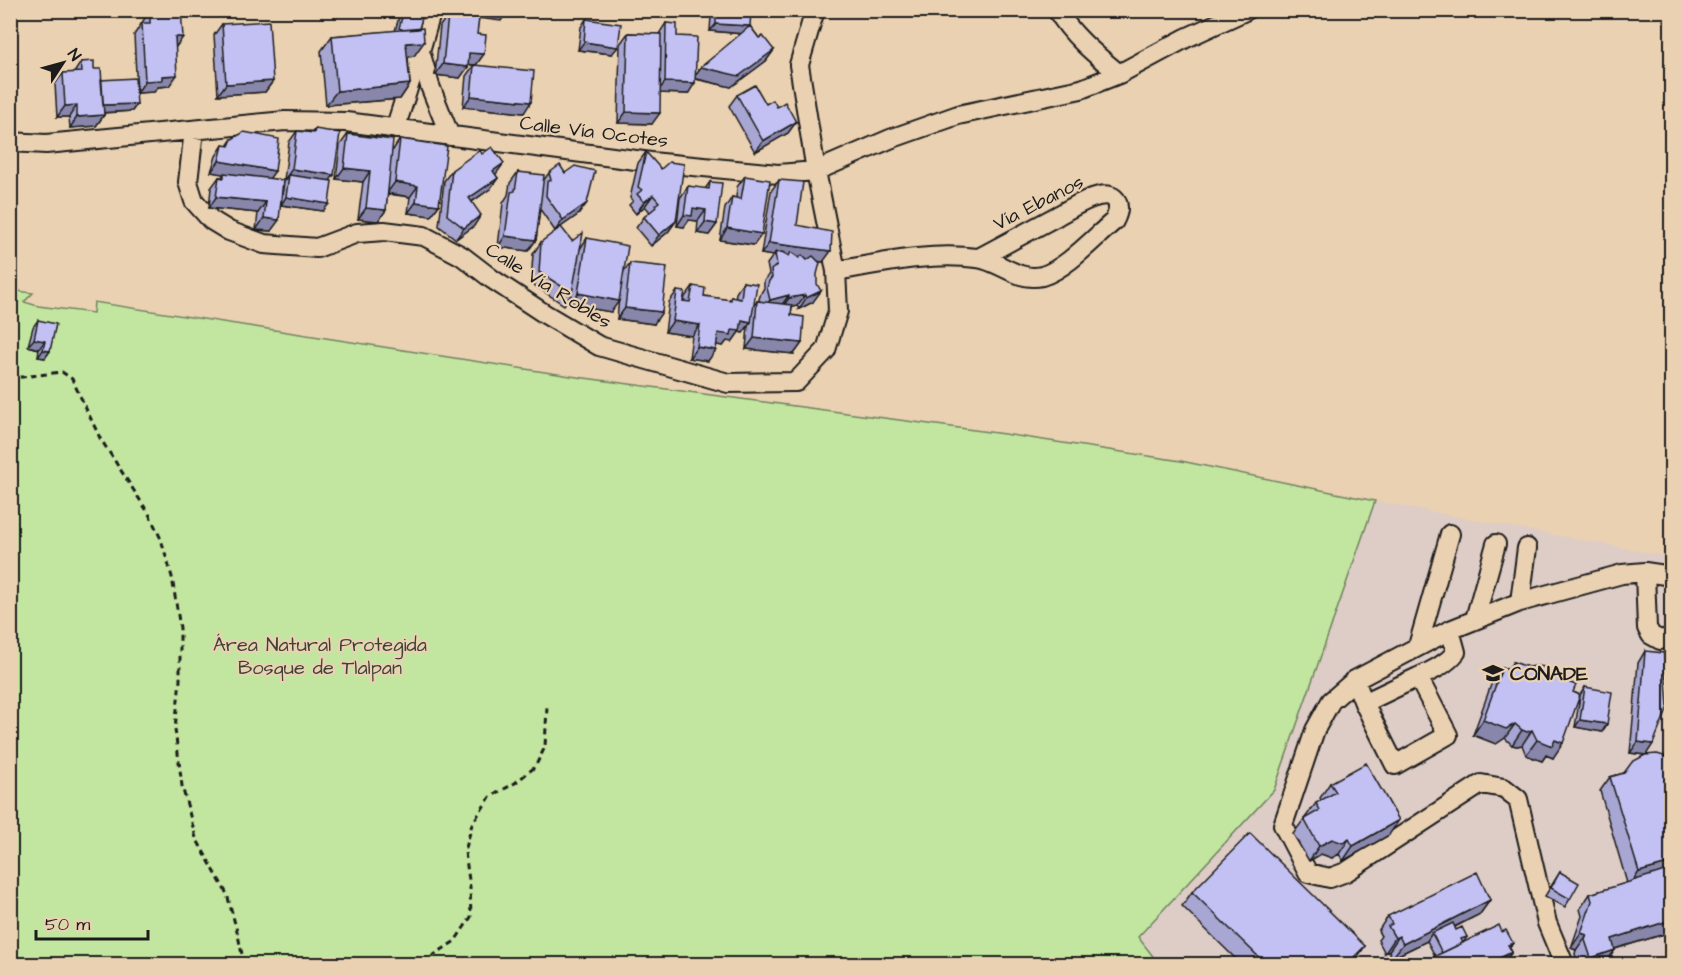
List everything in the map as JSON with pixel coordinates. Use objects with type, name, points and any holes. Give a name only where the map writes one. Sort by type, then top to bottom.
[{"type":"street","points":[[395,129],[432,10]]},
{"type":"street","name":"Calle Vía Robles","points":[[194,130],[188,182],[194,201],[211,220],[229,231],[264,244],[317,248],[357,233],[384,231],[424,236],[462,256],[545,314],[599,346],[728,383],[796,382],[826,350],[838,311],[836,271],[816,171],[799,65],[814,10]]},
{"type":"street","points":[[1057,10],[1064,23],[1090,50],[1119,74]]},
{"type":"street","name":"Calle Vía Ocotes","points":[[10,142],[46,144],[285,121],[346,122],[651,162],[778,174],[816,171],[890,139],[958,115],[1081,89],[1119,74],[1186,38],[1247,10]]},
{"type":"street","points":[[420,51],[430,86],[450,136]]},
{"type":"street","name":"Vía Ebanos","points":[[836,271],[918,257],[979,258],[1021,276],[1039,277],[1057,270],[1114,221],[1118,213],[1118,205],[1114,198],[1108,195],[1086,200],[979,258]]},
{"type":"street","points":[[1418,646],[1450,534]]},
{"type":"street","points":[[1475,619],[1496,544]]},
{"type":"street","points":[[1520,602],[1527,548]]},
{"type":"street","points":[[1645,572],[1647,628],[1651,635],[1660,640],[1671,637]]},
{"type":"street","points":[[1564,964],[1547,923],[1518,800],[1504,788],[1481,784],[1346,872],[1330,878],[1308,873],[1283,825],[1315,730],[1331,701],[1355,680],[1450,630],[1520,602],[1622,574],[1645,572],[1671,576]]},
{"type":"street","points":[[1364,703],[1430,672],[1451,659],[1456,652],[1450,630]]},
{"type":"street","points":[[1355,680],[1395,765],[1448,735],[1418,677]]},
{"type":"path","points":[[10,376],[14,378],[62,372],[72,379],[100,438],[149,514],[160,539],[172,577],[180,628],[180,680],[176,729],[182,786],[196,838],[227,894],[244,964]]},
{"type":"path","points":[[412,964],[428,959],[455,941],[471,917],[465,852],[472,824],[490,797],[515,783],[535,767],[545,747],[547,706]]},
{"type":"shaded area","name":"CONADE","points":[[1375,501],[1671,557],[1671,964],[1159,964],[1138,937],[1274,790]]},
{"type":"green space","name":"Área Natural Protegida Bosque de Tlalpan","points":[[10,290],[33,293],[24,302],[38,306],[93,313],[94,302],[577,377],[1004,434],[1181,461],[1375,501],[1274,790],[1138,937],[1159,964],[11,964]]},
{"type":"building","points":[[150,10],[181,10],[183,37],[175,37],[177,75],[162,76],[162,80],[145,81],[142,23],[150,23]]},
{"type":"building","points":[[404,10],[424,10],[419,29],[399,28]]},
{"type":"building","points":[[716,10],[751,11],[750,26],[716,24]]},
{"type":"building","points":[[448,15],[479,18],[477,34],[486,35],[484,54],[469,53],[468,67],[443,64]]},
{"type":"building","points":[[586,19],[621,24],[618,47],[584,42]]},
{"type":"building","points":[[269,21],[273,81],[226,84],[222,24]]},
{"type":"building","points":[[666,23],[677,24],[677,36],[697,37],[695,83],[665,82]]},
{"type":"building","points":[[750,26],[759,38],[763,36],[774,50],[739,76],[701,67]]},
{"type":"building","points":[[423,28],[424,42],[406,43],[410,84],[337,91],[332,36]]},
{"type":"building","points":[[628,33],[661,34],[660,113],[626,112]]},
{"type":"building","points":[[94,61],[94,69],[101,69],[104,115],[77,117],[77,105],[65,106],[63,73],[82,72],[81,62]]},
{"type":"building","points":[[474,65],[534,71],[531,102],[471,96]]},
{"type":"building","points":[[135,78],[137,104],[103,105],[101,80]]},
{"type":"building","points":[[755,85],[766,104],[773,100],[777,107],[785,102],[796,122],[763,141],[737,95]]},
{"type":"building","points":[[315,129],[340,133],[334,175],[292,169],[297,131],[314,133]]},
{"type":"building","points":[[244,132],[279,139],[275,171],[219,161],[223,145],[229,146],[232,139]]},
{"type":"building","points":[[348,134],[393,140],[386,210],[366,208],[370,171],[344,168]]},
{"type":"building","points":[[400,139],[447,146],[439,205],[416,202],[418,186],[395,182]]},
{"type":"building","points":[[492,147],[504,163],[493,171],[498,178],[469,198],[481,215],[464,228],[447,215],[452,170],[480,150],[482,154]]},
{"type":"building","points":[[646,152],[661,169],[669,162],[684,164],[676,221],[659,235],[644,217],[659,202],[653,195],[644,202],[637,194],[642,190],[638,187]]},
{"type":"building","points":[[560,165],[565,173],[575,166],[595,171],[587,203],[563,220],[546,196],[547,182],[551,180],[549,173]]},
{"type":"building","points":[[518,172],[544,175],[536,240],[505,236],[511,192],[515,191]]},
{"type":"building","points":[[224,173],[283,180],[279,220],[264,218],[266,202],[216,197],[219,177],[224,178]]},
{"type":"building","points":[[289,175],[332,181],[329,204],[286,197]]},
{"type":"building","points":[[745,176],[770,180],[762,234],[727,228],[732,197],[741,199]]},
{"type":"building","points":[[779,180],[803,182],[797,225],[832,232],[831,251],[769,243]]},
{"type":"building","points":[[710,182],[722,183],[717,224],[705,222],[706,210],[693,208],[692,216],[684,215],[688,186],[709,189]]},
{"type":"building","points":[[561,227],[572,241],[583,233],[572,293],[539,272],[541,242]]},
{"type":"building","points":[[587,238],[628,246],[619,301],[578,293]]},
{"type":"building","points":[[782,252],[789,256],[791,252],[799,258],[802,255],[807,260],[813,256],[820,263],[817,284],[821,291],[806,298],[805,295],[789,298],[789,295],[770,300],[767,288],[772,277],[771,270],[777,265],[775,253]]},
{"type":"building","points":[[630,263],[667,267],[662,312],[625,308]]},
{"type":"building","points":[[743,282],[757,284],[751,322],[742,320],[740,331],[732,330],[731,335],[718,333],[716,350],[697,347],[700,325],[673,321],[677,291],[685,292],[683,301],[690,302],[693,286],[705,288],[704,296],[731,300],[731,297],[741,299]]},
{"type":"building","points":[[757,301],[792,305],[791,315],[804,317],[802,343],[754,338]]},
{"type":"building","points":[[38,320],[56,324],[50,351],[43,350],[45,341],[34,339]]},
{"type":"building","points":[[1645,651],[1664,653],[1668,707],[1653,744],[1638,742]]},
{"type":"building","points":[[1513,662],[1528,667],[1546,667],[1559,679],[1576,685],[1573,692],[1580,695],[1563,743],[1555,740],[1552,746],[1537,740],[1532,730],[1527,732],[1515,724],[1506,729],[1483,720],[1502,668],[1510,670]]},
{"type":"building","points":[[1585,687],[1612,692],[1607,724],[1580,720]]},
{"type":"building","points":[[1657,754],[1671,758],[1671,863],[1639,872],[1610,777],[1624,773],[1632,762],[1645,755]]},
{"type":"building","points":[[1366,763],[1399,820],[1353,846],[1349,839],[1343,843],[1332,839],[1319,846],[1304,819],[1320,810],[1316,803],[1336,792],[1330,783]]},
{"type":"building","points":[[1250,833],[1365,946],[1347,964],[1266,964],[1192,892]]},
{"type":"building","points":[[1671,869],[1671,920],[1612,939],[1615,950],[1591,958],[1585,940],[1587,935],[1581,933],[1592,901],[1590,894]]},
{"type":"building","points":[[1477,872],[1490,900],[1403,944],[1399,936],[1395,938],[1388,926],[1392,924],[1388,916]]},
{"type":"building","points":[[1560,872],[1579,883],[1570,899],[1551,888]]},
{"type":"building","points":[[1453,923],[1456,930],[1462,927],[1467,937],[1461,939],[1463,943],[1442,953],[1432,933]]},
{"type":"building","points":[[1499,925],[1502,932],[1506,930],[1513,943],[1508,945],[1512,952],[1487,964],[1419,964]]},
{"type":"place","name":"CONADE","points":[[1493,673]]}]
